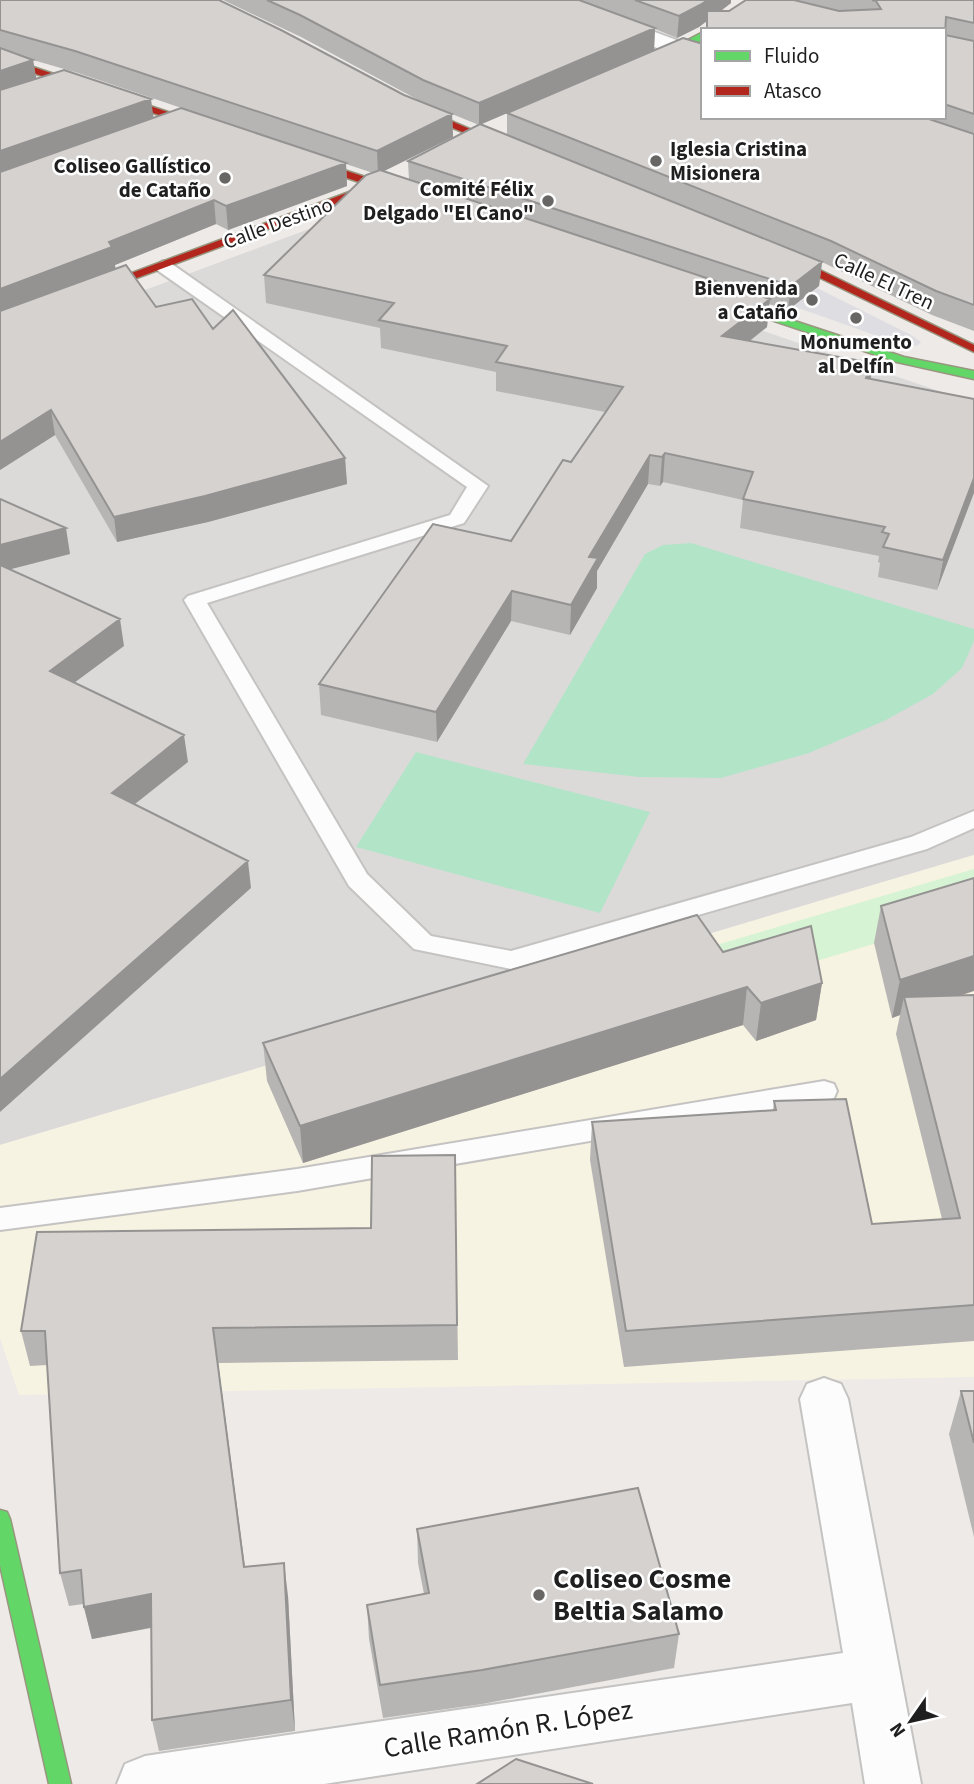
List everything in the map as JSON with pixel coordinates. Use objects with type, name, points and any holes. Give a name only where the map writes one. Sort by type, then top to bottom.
[{"type":"main road","points":[[632,71],[679,50],[701,36]]},
{"type":"main road","points":[[0,59],[237,137]]},
{"type":"main road","points":[[390,97],[530,156]]},
{"type":"main road","points":[[455,149],[503,126]]},
{"type":"main road","points":[[276,150],[432,203]]},
{"type":"main road","name":"Calle Destino","points":[[0,326],[380,186],[405,173]]},
{"type":"main road","name":"Calle El Tren","points":[[756,248],[818,274],[974,349]]},
{"type":"main road","points":[[706,294],[901,360],[974,375]]},
{"type":"main road","points":[[0,1519],[60,1784]]},
{"type":"street","points":[[550,0],[701,57]]},
{"type":"street","points":[[32,95],[69,81]]},
{"type":"street","points":[[149,133],[185,120]]},
{"type":"street","points":[[824,1399],[893,1784]]},
{"type":"street","name":"Calle Ramón R. López","points":[[145,1784],[872,1674]]},
{"type":"lane","points":[[163,266],[478,486],[457,519],[195,600],[358,880],[423,943],[511,960],[919,843],[974,819]]},
{"type":"lane","points":[[0,1219],[297,1180],[824,1091]]},
{"type":"shaded area","points":[[384,201],[974,403],[974,855],[0,1145],[0,344]]},
{"type":"shaded area","points":[[817,288],[921,342],[917,346],[897,343],[793,306]]},
{"type":"shaded area","points":[[974,855],[974,1377],[19,1395],[0,1338],[0,1145]]},
{"type":"green space","points":[[691,543],[974,629],[974,641],[962,668],[933,694],[884,721],[809,753],[721,778],[639,777],[523,764],[645,554],[663,545]]},
{"type":"green space","points":[[416,752],[650,812],[600,913],[356,847]]},
{"type":"green space","points":[[974,869],[974,914],[719,990],[693,952]]},
{"type":"building","points":[[0,0],[219,0],[404,95],[452,114],[377,151],[75,51],[0,30]]},
{"type":"building","points":[[267,0],[579,0],[655,28],[479,103],[423,80]]},
{"type":"building","points":[[635,0],[708,0],[679,16]]},
{"type":"building","points":[[746,0],[794,0],[839,11],[881,9],[876,1],[872,0],[974,0],[974,23],[946,17],[945,28],[707,28],[707,11],[729,11]]},
{"type":"building","points":[[946,35],[974,41],[974,114],[946,105]]},
{"type":"building","points":[[683,38],[701,43],[701,119],[929,119],[974,134],[974,305],[936,291],[831,241],[507,113]]},
{"type":"building","points":[[0,48],[33,60],[0,71]]},
{"type":"building","points":[[64,70],[151,99],[0,151],[0,90]]},
{"type":"building","points":[[181,108],[346,163],[226,206],[214,200],[109,242],[112,247],[0,289],[0,172]]},
{"type":"building","points":[[480,124],[822,262],[791,286],[408,161]]},
{"type":"building","points":[[380,170],[770,299],[722,336],[873,363],[866,378],[974,399],[974,478],[943,560],[883,547],[889,534],[882,532],[885,527],[743,499],[753,472],[665,453],[662,457],[650,455],[589,557],[598,558],[571,605],[512,591],[436,712],[319,684],[433,524],[511,541],[563,460],[571,462],[623,387],[496,362],[507,346],[379,320],[394,303],[264,275],[366,175]]},
{"type":"building","points":[[126,265],[156,307],[192,299],[213,329],[233,310],[345,458],[205,496],[114,517],[51,410],[0,442],[0,311]]},
{"type":"building","points":[[0,499],[66,528],[0,545]]},
{"type":"building","points":[[0,565],[120,619],[50,671],[184,735],[112,793],[248,861],[0,1079]]},
{"type":"building","points":[[974,878],[974,956],[900,980],[881,906]]},
{"type":"building","points":[[697,915],[723,952],[811,926],[822,983],[761,1003],[747,987],[300,1126],[263,1043]]},
{"type":"building","points":[[974,995],[974,1305],[626,1331],[592,1122],[776,1110],[774,1101],[846,1099],[872,1224],[960,1218],[904,997]]},
{"type":"building","points":[[455,1155],[457,1325],[213,1328],[244,1567],[284,1563],[291,1700],[152,1720],[151,1594],[84,1607],[81,1570],[60,1573],[45,1331],[21,1331],[37,1232],[371,1228],[372,1156]]},
{"type":"building","points":[[961,1391],[974,1391],[974,1443]]},
{"type":"building","name":"Coliseo Cosme Beltia Salamo","points":[[638,1488],[679,1634],[482,1670],[380,1685],[367,1605],[429,1593],[417,1529]]},
{"type":"building","points":[[516,1759],[593,1784],[477,1784]]},
{"type":"traffic: fast","points":[[647,64],[679,50],[701,36]]},
{"type":"traffic: fast","points":[[718,299],[901,360],[974,375]]},
{"type":"traffic: fast","points":[[0,1519],[60,1784]]},
{"type":"traffic: jam","points":[[0,59],[216,131]]},
{"type":"traffic: jam","points":[[404,104],[516,151]]},
{"type":"traffic: jam","points":[[297,158],[412,196]]},
{"type":"traffic: jam","points":[[0,326],[388,181]]},
{"type":"traffic: jam","points":[[773,255],[818,273],[974,349]]},
{"type":"place","name":"Iglesia Cristina Misionera","points":[[656,161]]},
{"type":"place","name":"Coliseo Gallístico de Cataño","points":[[225,178]]},
{"type":"place","name":"Comité Félix Delgado \"El Cano\"","points":[[548,201]]},
{"type":"place","name":"Bienvenida a Cataño","points":[[812,300]]},
{"type":"place","name":"Monumento al Delfín","points":[[856,318]]},
{"type":"place","name":"Coliseo Cosme Beltia Salamo","points":[[539,1595]]}]
